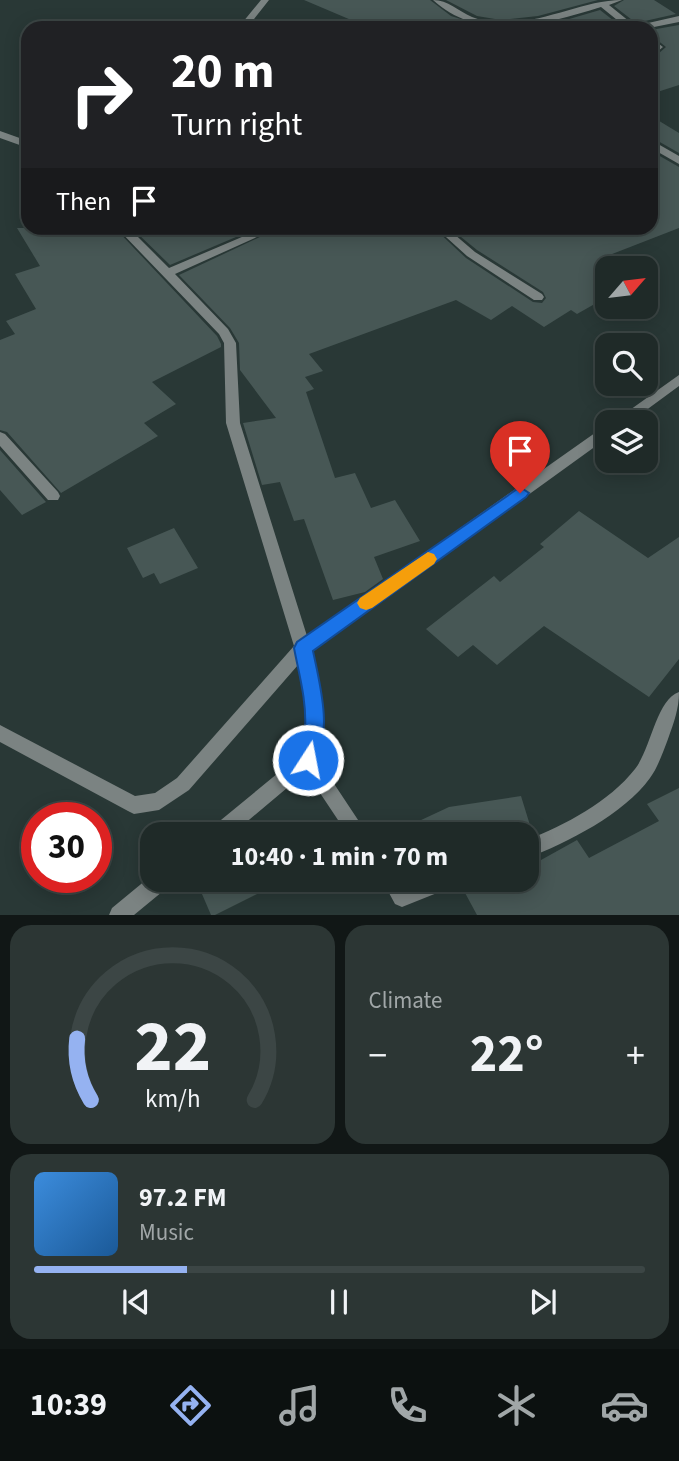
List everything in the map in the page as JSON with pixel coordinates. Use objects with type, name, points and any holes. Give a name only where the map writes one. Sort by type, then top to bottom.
[{"type":"street","points":[[248,21],[265,0]]},
{"type":"street","points":[[437,0],[463,16],[477,21]]},
{"type":"street","points":[[530,21],[618,0]]},
{"type":"street","points":[[602,4],[625,21]]},
{"type":"street","points":[[658,23],[679,19]]},
{"type":"street","points":[[0,134],[21,142]]},
{"type":"street","points":[[0,146],[15,139]]},
{"type":"street","points":[[658,147],[679,160]]},
{"type":"street","points":[[130,235],[225,332],[230,342],[233,423],[303,648],[313,694],[315,730],[308,760],[233,822]]},
{"type":"street","points":[[168,273],[255,235]]},
{"type":"street","points":[[449,235],[471,254],[538,297]]},
{"type":"street","points":[[636,410],[679,379]]},
{"type":"street","points":[[0,437],[53,496]]},
{"type":"street","points":[[0,733],[134,805],[159,801],[183,784],[303,648],[595,440]]},
{"type":"street","points":[[539,845],[610,804],[642,774],[673,704],[679,699]]},
{"type":"street","points":[[308,760],[350,822]]},
{"type":"street","points":[[119,915],[147,892]]},
{"type":"street","points":[[399,892],[402,897],[415,892]]},
{"type":"building","points":[[304,0],[430,0],[451,16],[467,21],[354,21]]},
{"type":"building","points":[[446,0],[598,0],[538,16],[501,20],[477,16]]},
{"type":"building","points":[[624,0],[654,0],[676,14],[633,21],[614,6]]},
{"type":"building","points":[[600,10],[614,21],[562,21]]},
{"type":"building","points":[[679,25],[679,85],[658,92],[658,54],[666,47],[658,41],[658,29]]},
{"type":"building","points":[[658,120],[679,133],[679,153],[658,141]]},
{"type":"building","points":[[658,155],[679,167],[679,228],[607,256],[595,256],[595,304],[577,314],[571,310],[544,327],[512,306],[491,320],[456,300],[309,354],[323,371],[305,377],[314,389],[306,392],[335,478],[355,473],[371,508],[395,500],[420,541],[374,557],[383,579],[365,592],[333,600],[304,519],[294,521],[280,482],[262,485],[243,423],[276,418],[240,370],[239,343],[230,328],[179,275],[264,235],[441,235],[466,258],[533,302],[542,303],[546,298],[543,292],[477,250],[459,235],[658,235]]},
{"type":"building","points":[[21,235],[122,235],[217,336],[221,344],[221,347],[152,382],[176,404],[144,423],[158,436],[61,493],[7,432],[0,430],[0,340],[15,334],[6,321],[36,309],[15,274],[40,266]]},
{"type":"building","points":[[139,235],[241,235],[170,265]]},
{"type":"building","points":[[0,450],[46,502],[22,515],[0,490]]},
{"type":"building","points":[[579,511],[648,558],[679,537],[679,659],[649,697],[544,626],[497,665],[473,645],[458,657],[426,629],[494,576],[500,582],[544,547],[540,544]]},
{"type":"building","points":[[174,528],[198,568],[160,584],[154,573],[143,578],[127,548]]},
{"type":"building","points":[[679,788],[679,915],[477,915],[465,892],[539,892],[539,856],[541,860],[577,840],[589,858],[659,821],[647,804]]},
{"type":"building","points":[[521,796],[529,822],[417,822],[449,807]]},
{"type":"building","points":[[201,892],[261,892],[215,915],[211,915]]},
{"type":"slow traffic","points":[[366,603],[428,559]]},
{"type":"route","points":[[308,760],[315,730],[313,694],[303,648],[520,493]]}]
